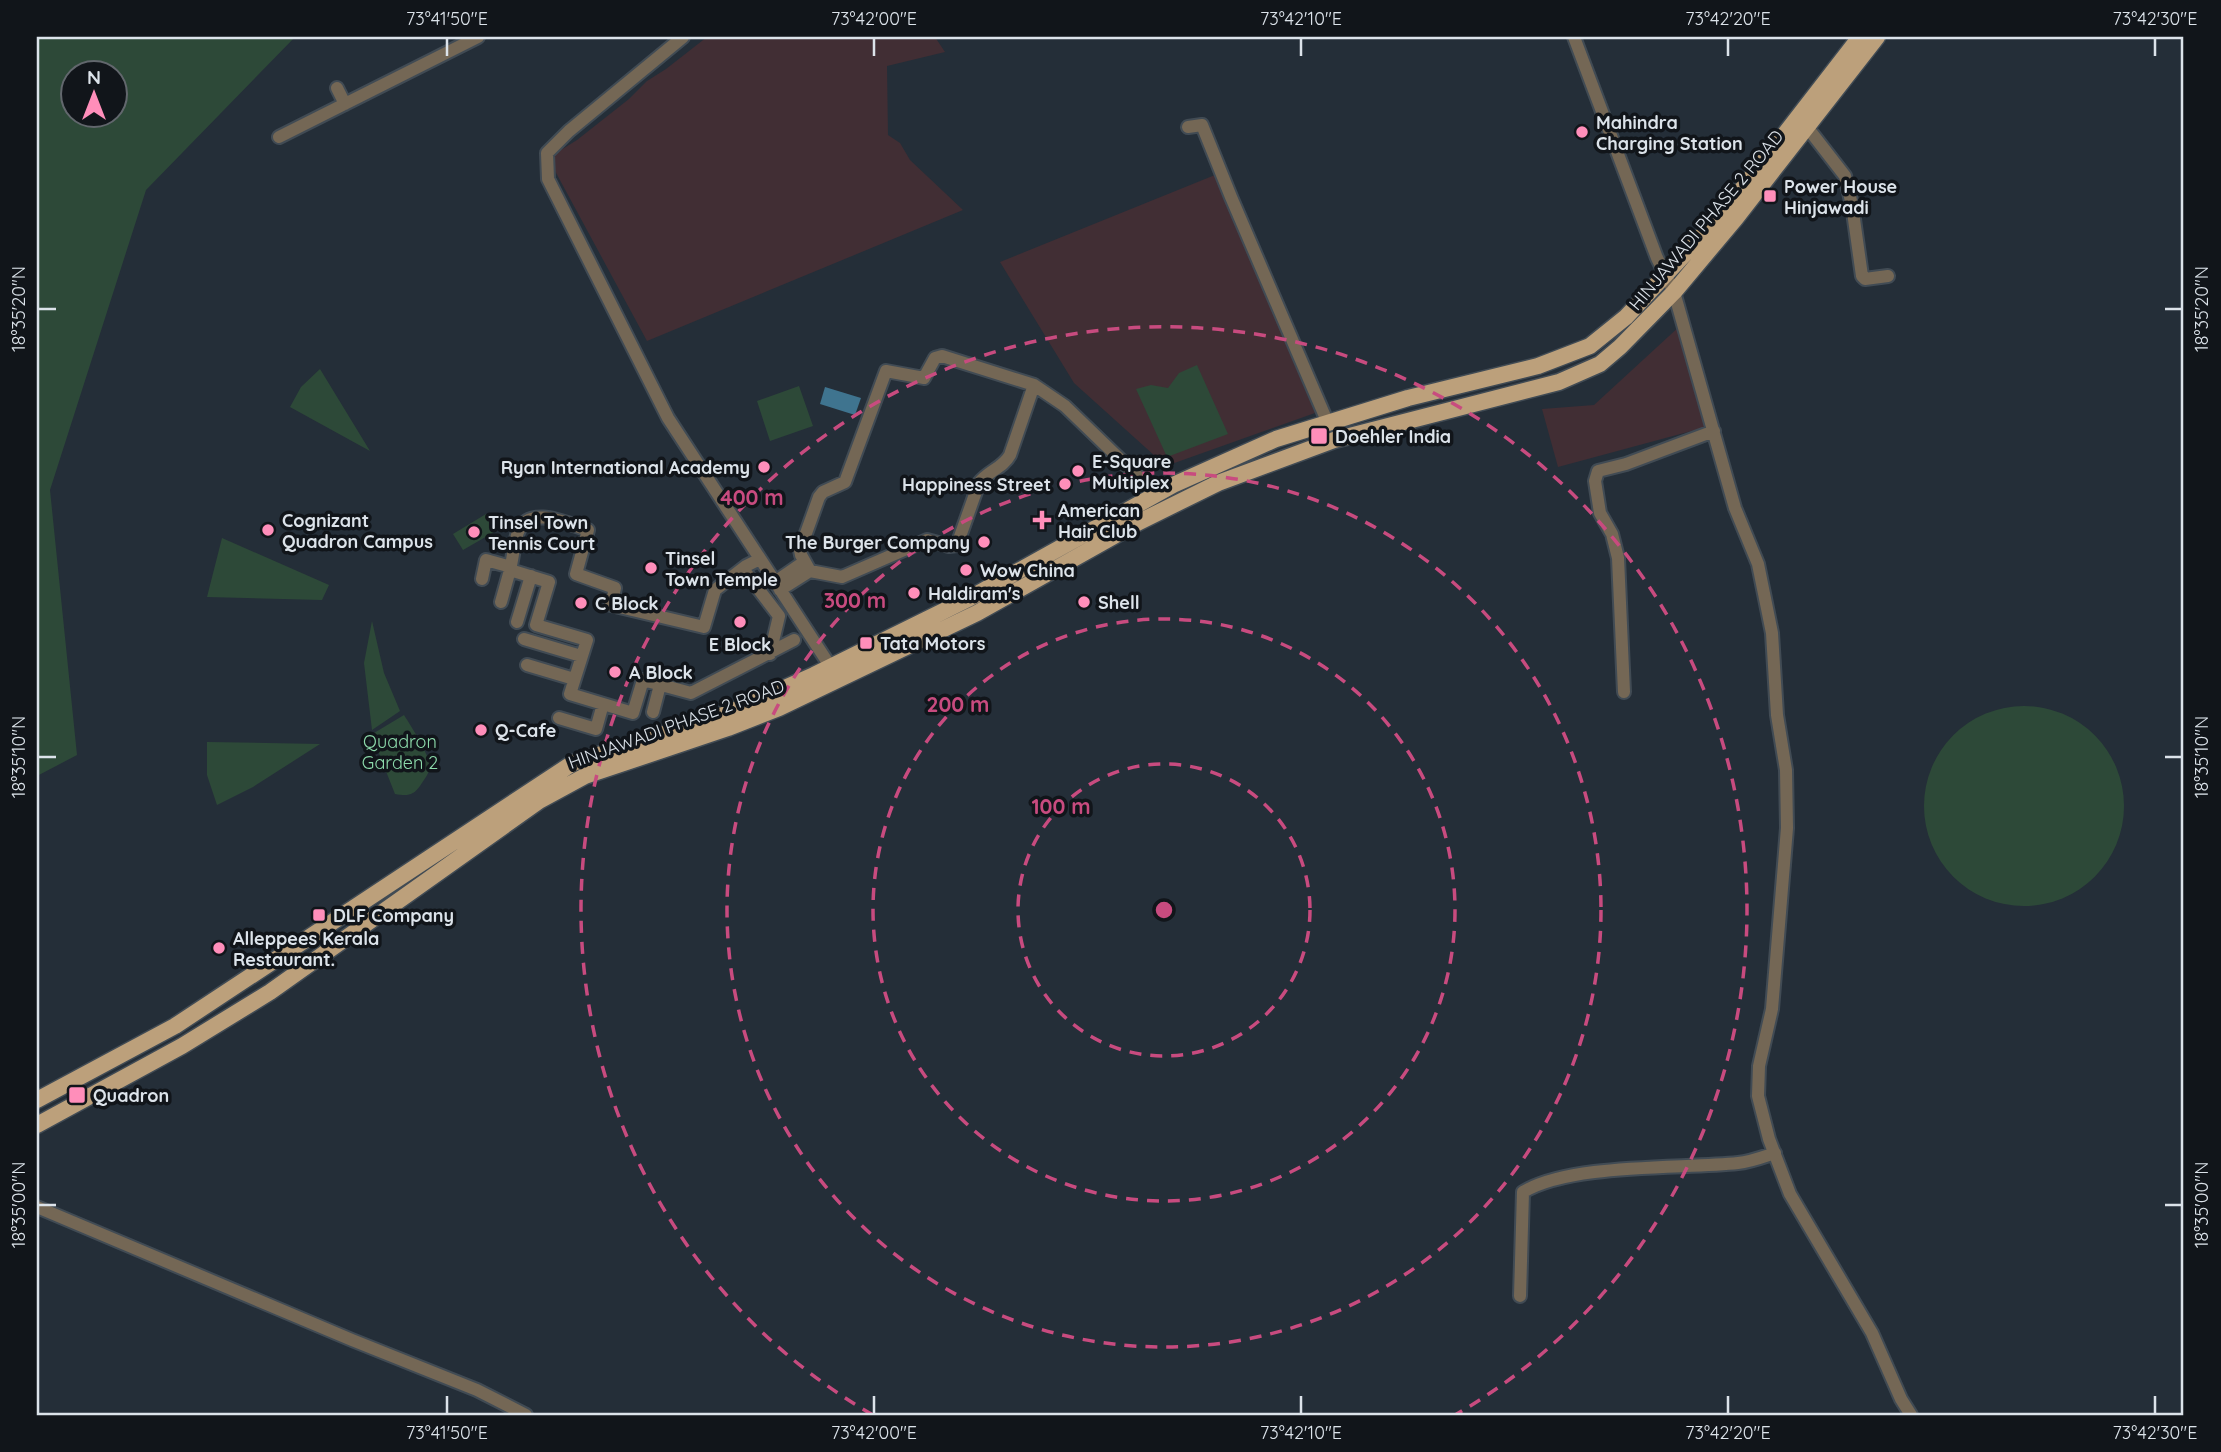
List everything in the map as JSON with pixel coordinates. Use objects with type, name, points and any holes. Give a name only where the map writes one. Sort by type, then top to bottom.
[{"type":"main road","name":"HINJAWADI PHASE 2 ROAD","points":[[37,1125],[182,1046],[270,992],[538,801],[561,788],[608,767],[779,708],[835,673],[1156,494],[1234,457],[1327,421],[1434,390],[1538,366],[1590,346],[1626,317],[1726,210],[1860,37]]},
{"type":"main road","name":"HINJAWADI PHASE 2 ROAD","points":[[37,1100],[175,1026],[558,771],[586,758],[726,714],[835,673],[977,613],[1180,500],[1334,440],[1421,415],[1559,382],[1601,364],[1674,292],[1877,37]]},
{"type":"main road","points":[[1327,421],[1334,440]]},
{"type":"street","points":[[279,136],[478,37]]},
{"type":"street","points":[[683,37],[569,131],[547,153],[548,179],[668,418],[835,673]]},
{"type":"street","points":[[1574,37],[1652,246],[1674,292],[1735,508],[1758,564],[1772,633],[1777,715],[1786,770],[1787,828],[1772,1009],[1758,1076],[1758,1097],[1774,1153],[1790,1194],[1872,1333],[1911,1415]]},
{"type":"street","points":[[337,88],[345,104]]},
{"type":"street","points":[[1188,127],[1202,125],[1327,421]]},
{"type":"street","points":[[1807,128],[1845,176],[1862,276],[1865,279],[1888,276]]},
{"type":"street","points":[[807,567],[800,550],[820,497],[823,492],[845,482],[887,370],[924,378],[935,358],[942,355],[1034,385],[1065,406],[1156,494]]},
{"type":"street","points":[[778,586],[807,567],[842,577],[926,540],[949,546],[957,545],[979,483],[1003,464],[1010,454],[1034,385]]},
{"type":"street","points":[[1624,692],[1618,558],[1612,534],[1600,513],[1595,481],[1598,471],[1626,464],[1714,431]]},
{"type":"street","points":[[501,602],[518,532],[524,522],[538,516],[588,530],[576,574],[615,588],[611,605],[704,627],[715,590],[760,559]]},
{"type":"street","points":[[481,579],[486,560],[549,582],[536,625],[587,640],[570,694],[633,713],[642,680],[691,694],[795,642],[743,569]]},
{"type":"street","points":[[517,622],[531,576]]},
{"type":"street","points":[[770,654],[779,616]]},
{"type":"street","points":[[524,639],[582,656]]},
{"type":"street","points":[[527,665],[574,680]]},
{"type":"street","points":[[653,712],[660,685]]},
{"type":"street","points":[[559,718],[596,729],[603,704]]},
{"type":"street","points":[[1520,1296],[1523,1192],[1536,1185],[1593,1172],[1741,1163],[1774,1153]]},
{"type":"street","points":[[37,1207],[451,1379],[526,1415]]},
{"type":"shaded area","points":[[707,37],[935,37],[945,52],[887,66],[888,135],[900,143],[910,160],[963,210],[647,341],[548,158],[577,140],[629,99],[647,81]]},
{"type":"shaded area","points":[[1215,175],[1315,413],[1166,466],[1074,383],[1000,262]]},
{"type":"shaded area","points":[[1681,325],[1710,426],[1558,467],[1542,409],[1594,405]]},
{"type":"green space","points":[[37,37],[295,37],[146,190],[50,490],[77,755],[37,776]]},
{"type":"green space","points":[[1197,365],[1228,434],[1167,457],[1136,389],[1151,385],[1168,388],[1179,373]]},
{"type":"green space","points":[[320,369],[370,451],[290,407],[301,387]]},
{"type":"green space","points":[[799,386],[813,426],[770,441],[757,401]]},
{"type":"green space","name":"Tinsel Town Tennis Court","points":[[486,514],[496,531],[463,550],[453,534]]},
{"type":"green space","points":[[222,538],[329,585],[322,600],[207,597]]},
{"type":"green space","points":[[372,621],[384,673],[400,711],[372,730],[364,663]]},
{"type":"green space","points":[[2024,706],[2062,714],[2095,735],[2116,768],[2124,806],[2116,844],[2095,877],[2062,898],[2024,906],[1986,898],[1953,877],[1932,844],[1924,806],[1932,768],[1953,735],[1986,714]]},
{"type":"green space","name":"Quadron Garden 2","points":[[404,715],[423,747],[430,766],[428,774],[417,789],[406,795],[395,794],[374,741],[374,733]]},
{"type":"green space","points":[[207,742],[320,744],[253,787],[217,805],[207,775]]},
{"type":"water","points":[[825,387],[861,398],[855,415],[820,404]]},
{"type":"place","name":"Mahindra Charging Station","points":[[1582,132]]},
{"type":"place","name":"Power House Hinjawadi","points":[[1770,196]]},
{"type":"place","name":"Doehler India","points":[[1319,436]]},
{"type":"place","name":"Ryan International Academy","points":[[764,467]]},
{"type":"place","name":"E-Square Multiplex","points":[[1078,471]]},
{"type":"place","name":"Happiness Street","points":[[1065,484]]},
{"type":"place","name":"American Hair Club","points":[[1042,520]]},
{"type":"place","name":"Cognizant Quadron Campus","points":[[268,530]]},
{"type":"place","name":"Tinsel Town Tennis Court","points":[[474,532]]},
{"type":"place","name":"The Burger Company","points":[[984,542]]},
{"type":"place","name":"Tinsel Town Temple","points":[[651,568]]},
{"type":"place","name":"Wow China","points":[[966,570]]},
{"type":"place","name":"Haldiram's","points":[[914,593]]},
{"type":"place","name":"Shell","points":[[1084,602]]},
{"type":"place","name":"C Block","points":[[581,603]]},
{"type":"place","name":"E Block","points":[[740,622]]},
{"type":"place","name":"Tata Motors","points":[[866,643]]},
{"type":"place","name":"A Block","points":[[615,672]]},
{"type":"place","name":"Q-Cafe","points":[[481,730]]},
{"type":"place","name":"DLF Company","points":[[319,915]]},
{"type":"place","name":"Alleppees Kerala Restaurant.","points":[[219,948]]},
{"type":"place","name":"Quadron","points":[[77,1095]]}]
